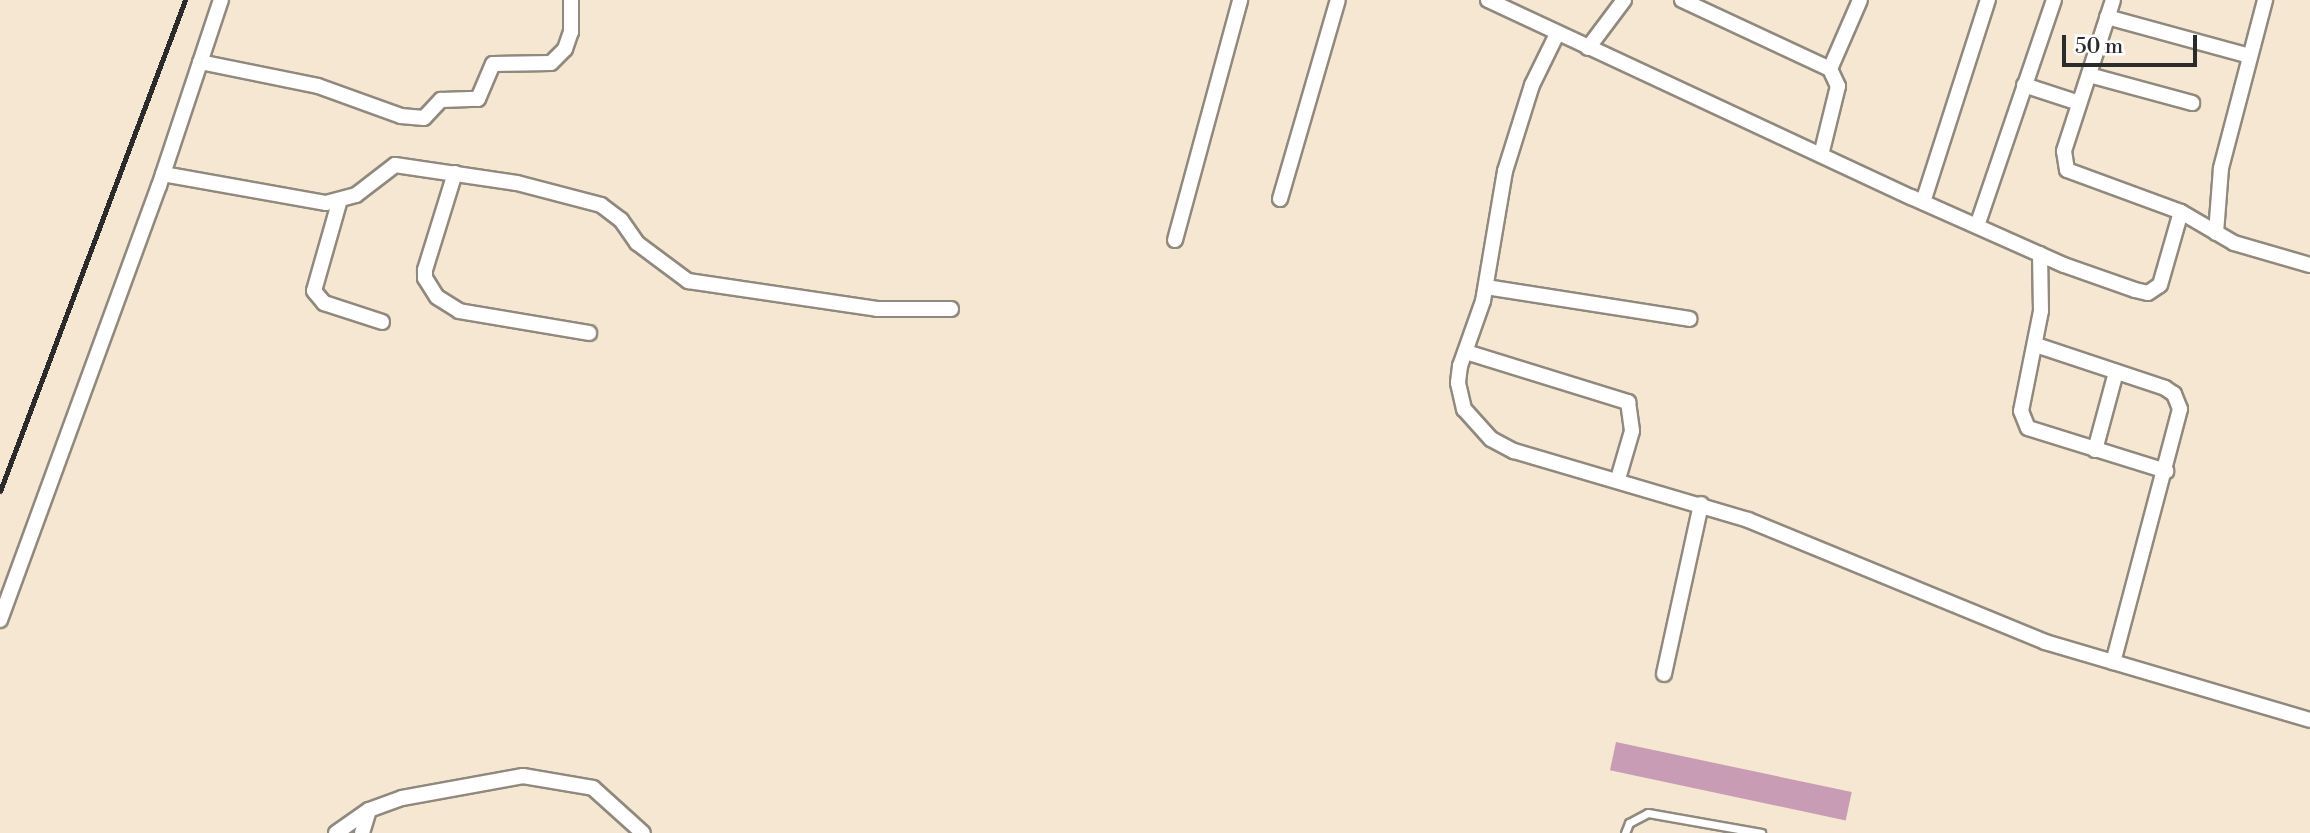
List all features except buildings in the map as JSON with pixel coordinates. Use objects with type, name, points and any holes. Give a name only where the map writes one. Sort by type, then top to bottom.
[{"type":"street","points":[[0,620],[163,174],[221,0]]},
{"type":"street","points":[[200,62],[318,86],[401,116],[424,118],[441,100],[478,99],[493,64],[551,63],[565,50],[571,32],[571,0]]},
{"type":"street","points":[[1175,240],[1240,0]]},
{"type":"street","points":[[1280,199],[1338,0]]},
{"type":"street","points":[[1488,0],[1923,202],[2040,254],[2136,290],[2155,291],[2181,212]]},
{"type":"street","points":[[1588,48],[1624,0]]},
{"type":"street","points":[[1682,0],[1830,69],[1838,86],[1821,155]]},
{"type":"street","points":[[1830,69],[1860,0]]},
{"type":"street","points":[[1923,202],[1988,0]]},
{"type":"street","points":[[1977,226],[2054,0]]},
{"type":"street","points":[[2113,0],[2064,151],[2067,170],[2181,212],[2234,243],[2310,265]]},
{"type":"street","points":[[2216,233],[2221,168],[2265,0]]},
{"type":"street","points":[[2107,17],[2250,56]]},
{"type":"street","points":[[1557,34],[1532,85],[1505,171],[1486,287],[1458,383],[1464,409],[1500,446],[1701,504],[2045,642],[2310,720]]},
{"type":"street","points":[[2089,75],[2192,103]]},
{"type":"street","points":[[2024,85],[2079,103]]},
{"type":"street","points":[[382,322],[324,303],[314,291],[339,203],[395,165],[455,173],[601,205],[621,220],[643,248],[688,281],[877,309],[951,309]]},
{"type":"street","points":[[455,173],[425,270],[425,278],[436,297],[459,311],[589,333]]},
{"type":"street","points":[[163,174],[339,203]]},
{"type":"street","points":[[2040,254],[2041,311],[2021,411],[2023,418],[2037,433],[2166,471]]},
{"type":"street","points":[[1486,287],[1690,319]]},
{"type":"street","points":[[2036,345],[2174,394],[2180,410],[2179,425],[2113,662]]},
{"type":"street","points":[[1465,352],[1628,402],[1632,431],[1618,480]]},
{"type":"street","points":[[2095,450],[2116,372]]},
{"type":"street","points":[[1664,674],[1701,504]]},
{"type":"street","points":[[337,833],[369,810],[402,798],[523,776],[593,788],[643,833]]},
{"type":"street","points":[[362,833],[369,810]]},
{"type":"lane","points":[[1625,833],[1629,823],[1648,813],[1756,833]]},
{"type":"railway","points":[[0,491],[185,0]]}]
